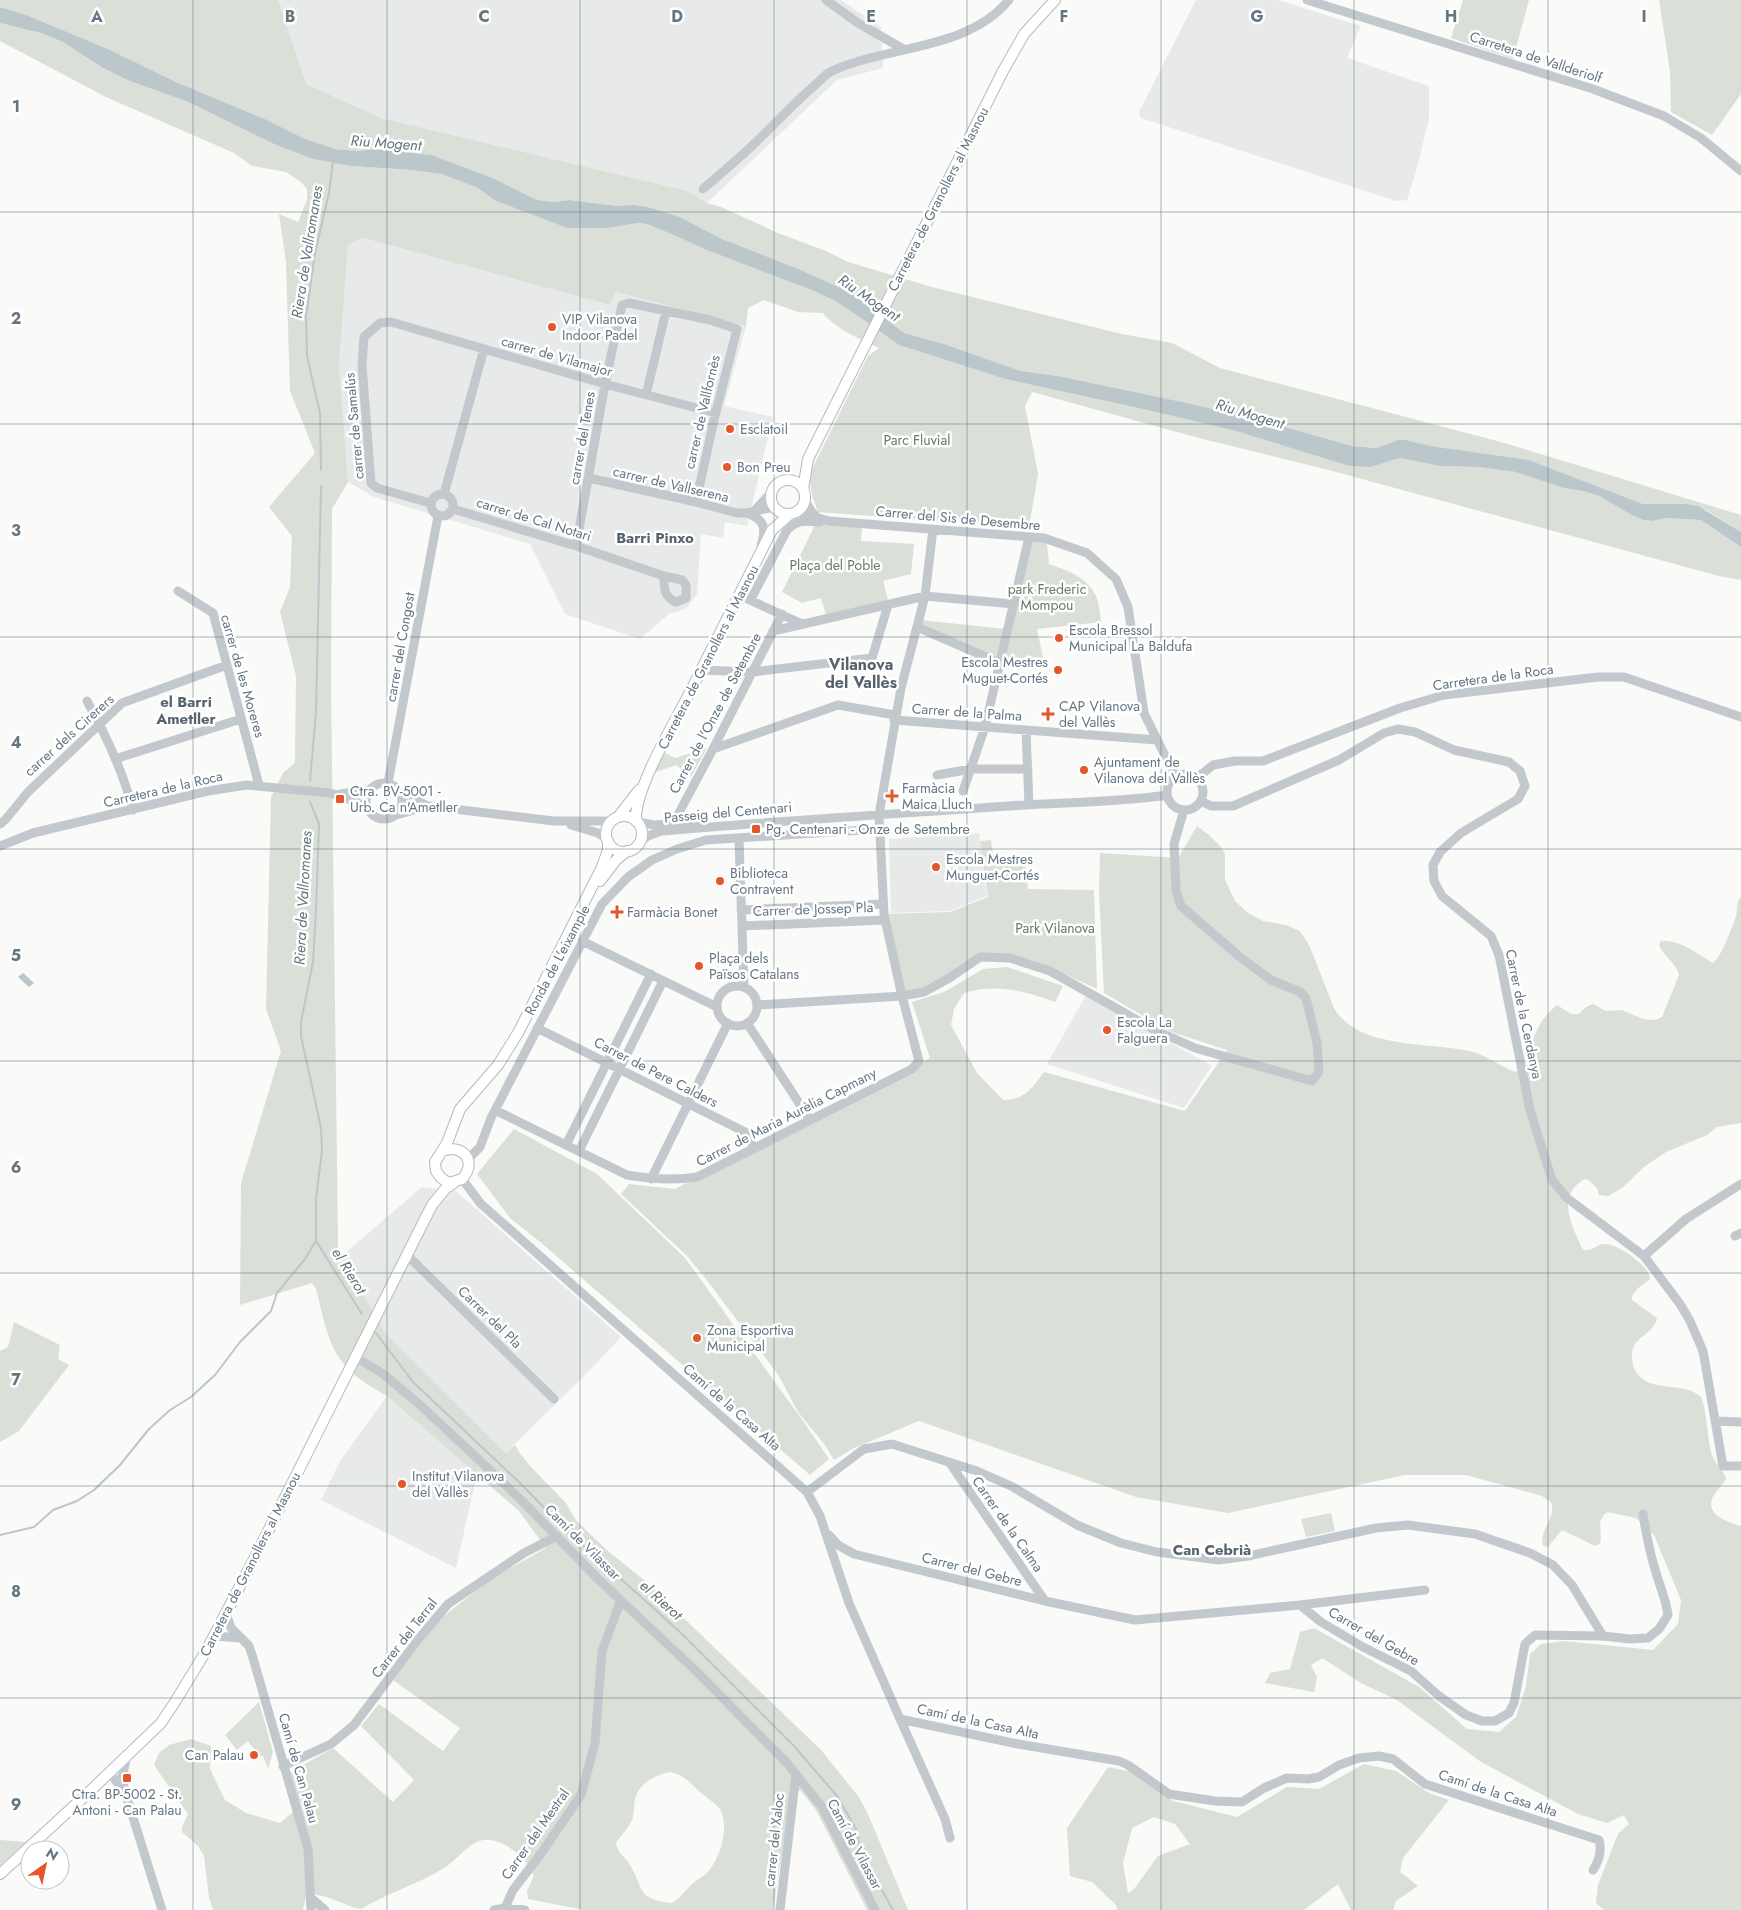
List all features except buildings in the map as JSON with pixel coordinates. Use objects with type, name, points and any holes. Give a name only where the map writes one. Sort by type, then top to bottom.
[{"type":"main road","name":"Carretera de Granollers al Masnou","points":[[803,489],[808,460],[1003,71],[1024,34],[1055,0]]},
{"type":"main road","name":"Carretera de Granollers al Masnou","points":[[788,480],[808,460]]},
{"type":"main road","points":[[788,480],[797,482],[803,489],[805,500],[802,508],[793,513],[780,513],[771,502],[771,493],[777,484],[788,480]]},
{"type":"main road","name":"Carretera de Granollers al Masnou","points":[[637,822],[637,806],[644,784],[772,530],[774,507]]},
{"type":"main road","name":"Carretera de Granollers al Masnou","points":[[772,530],[793,513]]},
{"type":"main road","name":"Carretera de Granollers al Masnou","points":[[615,819],[644,784]]},
{"type":"main road","points":[[454,1127],[457,1142],[465,1156],[469,1169],[458,1181],[446,1182],[437,1175],[435,1162],[454,1127],[460,1109],[498,1065],[518,1033],[605,859],[608,827],[615,819],[628,816],[637,822],[642,830],[640,842],[616,860],[586,900]]},
{"type":"main road","points":[[608,840],[614,849],[627,852]]},
{"type":"main road","points":[[442,1151],[454,1148],[465,1156]]},
{"type":"main road","name":"Carretera de Granollers al Masnou","points":[[0,1874],[127,1756],[161,1723],[168,1713],[226,1613],[432,1205],[437,1187],[437,1175]]},
{"type":"main road","name":"Carretera de Granollers al Masnou","points":[[432,1205],[446,1188],[458,1181]]},
{"type":"street","points":[[826,0],[858,23],[905,50]]},
{"type":"street","points":[[703,189],[757,141],[786,110],[830,72],[866,59],[953,37],[978,25],[1002,8],[1009,0]]},
{"type":"street","name":"Carretera de Vallderiolf","points":[[1307,0],[1593,89],[1664,116],[1701,138],[1741,171]]},
{"type":"street","name":"carrer del Tenes","points":[[576,546],[605,384],[622,305],[629,303],[666,311]]},
{"type":"street","points":[[646,395],[666,311]]},
{"type":"street","name":"carrer de Vallfornès","points":[[666,311],[710,320],[736,329],[696,502]]},
{"type":"street","name":"carrer de Vilamajor","points":[[391,322],[605,384],[716,413]]},
{"type":"street","name":"carrer de Samalús","points":[[391,322],[380,323],[364,337],[362,365],[371,483],[377,488],[430,503]]},
{"type":"street","points":[[444,494],[484,349]]},
{"type":"street","name":"carrer de Vallserena","points":[[589,478],[737,513],[774,507]]},
{"type":"street","points":[[759,556],[763,538],[763,525],[751,512],[771,493]]},
{"type":"street","points":[[444,494],[452,500],[453,508],[449,514],[438,516],[430,508],[430,503],[434,496],[444,494]]},
{"type":"street","points":[[805,500],[811,511],[818,517]]},
{"type":"street","name":"carrer de Cal Notari","points":[[453,508],[576,546],[664,576]]},
{"type":"street","name":"Carrer del Sis de Desembre","points":[[793,513],[818,517],[829,521],[1044,538],[1087,553],[1116,579],[1128,607],[1144,714],[1175,776]]},
{"type":"street","name":"carrer del Congost","points":[[388,782],[438,516]]},
{"type":"street","points":[[752,599],[786,530],[795,522],[803,520],[823,523],[829,521]]},
{"type":"street","points":[[902,996],[885,920],[879,815],[895,717],[925,596],[933,529]]},
{"type":"street","points":[[964,791],[985,727],[1029,537]]},
{"type":"street","name":"carrer de les Moreres","points":[[178,591],[213,613],[259,785]]},
{"type":"street","points":[[739,595],[752,599],[802,624]]},
{"type":"street","points":[[773,631],[925,596],[1014,604]]},
{"type":"street","points":[[701,670],[752,672],[872,658],[888,605]]},
{"type":"street","name":"Carrer de l'Onze de Setembre","points":[[673,824],[782,614]]},
{"type":"street","points":[[917,627],[1000,663]]},
{"type":"street","name":"carrer dels Cirerers","points":[[0,824],[28,792],[122,703],[227,665]]},
{"type":"street","name":"Carretera de la Roca","points":[[1197,778],[1212,765],[1235,761],[1263,761],[1400,708],[1444,695],[1598,677],[1624,677],[1741,717]]},
{"type":"street","points":[[87,702],[100,725],[115,759],[133,810]]},
{"type":"street","name":"Carrer de la Palma","points":[[713,749],[838,705],[895,717],[985,727],[1157,740]]},
{"type":"street","points":[[115,759],[241,719]]},
{"type":"street","name":"Carrer de la Cerdanya","points":[[1201,801],[1211,806],[1233,806],[1339,760],[1384,733],[1398,729],[1415,732],[1454,750],[1509,762],[1520,771],[1525,786],[1518,799],[1461,833],[1440,852],[1433,865],[1434,881],[1442,896],[1491,936],[1498,956],[1530,1110],[1552,1180],[1566,1198],[1644,1256],[1680,1304],[1690,1320],[1703,1351],[1716,1421],[1732,1466]]},
{"type":"street","points":[[1026,730],[1030,804]]},
{"type":"street","points":[[938,775],[971,769],[1028,769]]},
{"type":"street","points":[[1186,773],[1197,778],[1203,788],[1201,801],[1192,808],[1184,810],[1173,806],[1167,795],[1167,786],[1175,776],[1186,773]]},
{"type":"street","points":[[396,815],[402,805],[401,793],[398,788],[388,782],[377,783],[369,790],[366,799],[368,809],[374,816],[380,819],[391,818],[428,806]]},
{"type":"street","name":"Carretera de la Roca","points":[[0,846],[33,833],[223,788],[259,785],[335,794],[369,790]]},
{"type":"street","points":[[401,793],[428,806],[554,821],[589,830],[608,840]]},
{"type":"street","name":"Carretera de la Roca","points":[[335,794],[368,809]]},
{"type":"street","name":"Passeig del Centenari","points":[[640,842],[648,836],[661,832],[821,818],[1030,804],[1134,800],[1167,795]]},
{"type":"street","points":[[757,1005],[902,996],[924,992],[951,977],[980,957],[1010,958],[1050,971],[1155,1030],[1194,1048],[1312,1081],[1319,1072],[1316,1043],[1306,998],[1300,992],[1271,980],[1240,957],[1181,906],[1176,891],[1174,844],[1184,810]]},
{"type":"street","name":"Passeig del Centenari","points":[[637,822],[645,825],[783,818],[821,818]]},
{"type":"street","points":[[554,821],[615,819]]},
{"type":"street","name":"Ronda de L'eixample","points":[[465,1156],[480,1147],[496,1110],[537,1028],[602,904],[628,877],[652,860],[677,849],[706,840],[880,829]]},
{"type":"street","points":[[738,838],[744,987]]},
{"type":"street","name":"Carrer de Jossep Pla","points":[[741,910],[883,904]]},
{"type":"street","name":"Carrer de Jossep Pla","points":[[742,926],[885,920]]},
{"type":"street","points":[[582,941],[717,1007]]},
{"type":"street","points":[[566,1145],[651,974]]},
{"type":"street","points":[[579,1151],[663,981]]},
{"type":"street","points":[[737,986],[744,987],[752,992],[757,1005],[752,1018],[747,1023],[735,1026],[720,1017],[717,1002],[723,992],[730,987],[737,986]]},
{"type":"street","name":"Carrer de Maria Aurèlia Capmany","points":[[496,1110],[627,1175],[651,1180],[679,1180],[697,1177],[912,1069],[919,1061],[902,996]]},
{"type":"street","points":[[651,1180],[728,1023]]},
{"type":"street","points":[[747,1023],[810,1120]]},
{"type":"street","name":"Carrer de Pere Calders","points":[[537,1028],[744,1132],[754,1148]]},
{"type":"street","name":"Camí de la Casa Alta","points":[[458,1181],[481,1204],[807,1492],[820,1516],[849,1603],[900,1719],[1018,1744],[1119,1761],[1128,1765],[1169,1794],[1215,1802],[1242,1802],[1264,1788],[1287,1778],[1308,1779],[1318,1777],[1339,1765],[1359,1758],[1387,1756],[1425,1784],[1599,1840],[1598,1864],[1593,1870]]},
{"type":"street","points":[[1644,1256],[1686,1219],[1741,1184]]},
{"type":"street","name":"Carrer del Pla","points":[[407,1255],[554,1399]]},
{"type":"street","name":"Camí de Vilassar","points":[[355,1357],[382,1373],[419,1404],[526,1505],[621,1600],[695,1670],[796,1774],[822,1807],[875,1910]]},
{"type":"street","points":[[1716,1421],[1741,1422]]},
{"type":"street","points":[[807,1492],[864,1449],[892,1444],[977,1471],[1011,1486],[1077,1525],[1121,1544],[1156,1552],[1219,1560],[1248,1556],[1376,1528],[1408,1525],[1475,1534],[1530,1553],[1553,1565],[1572,1585],[1603,1636]]},
{"type":"street","name":"Carrer de la Calma","points":[[948,1462],[1045,1601]]},
{"type":"street","points":[[1732,1466],[1741,1474]]},
{"type":"street","name":"Carrer del Gebre","points":[[1300,1605],[1321,1622],[1354,1642],[1411,1671],[1439,1696],[1466,1715],[1482,1721],[1495,1721],[1509,1713],[1514,1702],[1524,1644],[1535,1635],[1603,1636],[1630,1639],[1648,1638],[1659,1629],[1668,1615],[1666,1598],[1655,1571],[1648,1546],[1643,1514]]},
{"type":"street","name":"Carrer del Gebre","points":[[825,1531],[838,1545],[854,1554],[1045,1601],[1135,1620],[1300,1605],[1425,1590]]},
{"type":"street","name":"Carrer del Terral","points":[[283,1766],[331,1744],[354,1725],[417,1641],[448,1604],[524,1553],[557,1536]]},
{"type":"street","name":"Carrer del Mestral","points":[[505,1908],[513,1890],[545,1848],[581,1795],[595,1743],[602,1651],[621,1600]]},
{"type":"street","name":"Camí de Can Palau","points":[[226,1613],[231,1628],[249,1646],[308,1849],[311,1910]]},
{"type":"street","points":[[213,1636],[241,1638]]},
{"type":"street","points":[[900,1719],[945,1819],[950,1838]]},
{"type":"street","points":[[121,1782],[127,1756]]},
{"type":"street","points":[[111,1771],[111,1774],[121,1782],[126,1795],[162,1910]]},
{"type":"street","name":"carrer del Xaloc","points":[[780,1910],[796,1774]]},
{"type":"street","points":[[95,1786],[121,1782]]},
{"type":"street","points":[[311,1898],[325,1910]]},
{"type":"street","points":[[494,1910],[505,1908],[526,1910]]},
{"type":"shaded area","points":[[278,0],[841,0],[881,27],[883,68],[837,80],[707,203],[688,191],[381,118],[306,84]]},
{"type":"shaded area","points":[[1196,0],[1278,0],[1361,26],[1347,58],[1429,86],[1429,119],[1407,200],[1396,201],[1141,118],[1139,112]]},
{"type":"shaded area","points":[[0,7],[29,16],[108,49],[176,82],[265,119],[303,138],[335,149],[358,151],[374,149],[432,155],[495,179],[537,200],[554,202],[569,200],[617,206],[633,205],[648,207],[680,217],[722,239],[845,290],[904,333],[944,344],[1021,371],[1058,376],[1192,404],[1271,423],[1352,446],[1376,448],[1398,440],[1406,440],[1430,446],[1529,460],[1643,504],[1685,504],[1698,506],[1741,532],[1741,547],[1701,520],[1665,518],[1653,521],[1643,520],[1599,496],[1563,488],[1516,472],[1478,467],[1440,466],[1400,458],[1371,467],[1349,466],[1236,431],[1005,379],[899,345],[835,301],[814,291],[704,249],[647,224],[638,223],[608,228],[567,228],[496,201],[476,187],[441,174],[351,166],[313,159],[276,145],[186,101],[127,80],[103,68],[63,42],[41,33],[0,23]]},
{"type":"shaded area","points":[[363,238],[610,305],[616,292],[746,326],[724,406],[773,417],[747,526],[725,522],[723,538],[701,534],[697,594],[686,609],[669,614],[640,639],[565,614],[530,544],[374,497],[348,482],[339,365],[348,245]]},
{"type":"shaded area","name":"Escola Mestres Munguet-Cortés","points":[[979,833],[987,896],[949,911],[891,913],[889,839]]},
{"type":"shaded area","points":[[23,973],[34,983],[29,987],[18,977]]},
{"type":"shaded area","name":"Escola La Falguera","points":[[1086,995],[1212,1066],[1184,1108],[1047,1064]]},
{"type":"shaded area","points":[[422,1187],[456,1191],[621,1337],[506,1453],[385,1333],[339,1258]]},
{"type":"shaded area","name":"Institut Vilanova del Vallès","points":[[387,1396],[477,1474],[456,1568],[321,1500],[340,1461]]},
{"type":"green space","points":[[0,0],[278,0],[306,84],[381,118],[688,191],[707,203],[721,207],[848,262],[932,287],[1122,334],[1172,343],[1220,368],[1501,442],[1741,515],[1741,532],[1706,510],[1685,504],[1643,504],[1529,460],[1429,446],[1406,440],[1398,440],[1376,448],[1351,446],[1271,423],[1192,404],[1058,376],[1021,371],[944,344],[904,333],[865,303],[813,276],[722,239],[680,217],[648,207],[633,205],[617,206],[569,200],[554,202],[537,200],[495,179],[432,155],[374,149],[358,151],[335,149],[303,138],[265,119],[176,82],[108,49],[29,16],[0,7]]},
{"type":"green space","points":[[1463,0],[1529,0],[1513,59],[1451,38]]},
{"type":"green space","points":[[1659,0],[1741,0],[1741,94],[1712,135],[1671,112],[1670,71]]},
{"type":"green space","name":"Parc Fluvial","points":[[0,23],[41,33],[63,42],[103,68],[127,80],[186,101],[276,145],[313,159],[351,166],[441,174],[476,187],[496,201],[567,228],[608,228],[638,223],[647,224],[704,249],[814,291],[835,301],[899,345],[1005,379],[1236,431],[1349,466],[1371,467],[1400,458],[1440,466],[1478,467],[1516,472],[1563,488],[1599,496],[1643,520],[1653,521],[1665,518],[1701,520],[1741,547],[1741,580],[1719,576],[1032,392],[1025,406],[1038,474],[1029,527],[818,512],[812,495],[809,475],[868,356],[879,348],[835,325],[823,313],[798,312],[764,300],[748,308],[746,326],[616,292],[610,305],[363,238],[348,245],[339,365],[348,482],[332,509],[331,684],[338,1247],[335,1253],[364,1296],[385,1333],[506,1453],[515,1445],[531,1467],[566,1503],[575,1519],[588,1532],[644,1580],[821,1750],[858,1796],[867,1812],[908,1910],[867,1910],[816,1810],[801,1791],[792,1788],[773,1910],[584,1910],[528,1899],[527,1891],[534,1876],[527,1863],[507,1846],[499,1842],[484,1840],[473,1844],[449,1865],[434,1874],[361,1909],[327,1897],[307,1893],[303,1910],[213,1910],[209,1898],[204,1856],[198,1846],[182,1832],[182,1827],[188,1814],[154,1765],[159,1753],[169,1745],[191,1739],[211,1746],[210,1769],[225,1800],[246,1813],[280,1823],[299,1807],[291,1772],[333,1748],[393,1802],[414,1780],[361,1726],[379,1704],[443,1751],[460,1728],[393,1680],[440,1619],[491,1579],[546,1548],[519,1511],[387,1396],[366,1384],[348,1368],[338,1356],[330,1341],[316,1289],[312,1283],[240,1305],[241,1183],[281,1051],[266,1009],[271,797],[283,773],[295,763],[296,676],[280,612],[290,587],[292,536],[269,507],[315,453],[290,391],[286,262],[279,214],[298,222],[307,200],[307,189],[300,181],[286,172],[252,166],[234,153],[106,97],[0,41]],"holes":[[[670,1772],[680,1775],[713,1802],[719,1808],[724,1823],[720,1851],[712,1867],[672,1903],[652,1899],[643,1892],[630,1865],[620,1853],[616,1843],[632,1820],[635,1799],[641,1787],[659,1775]]]},
{"type":"green space","name":"Plaça del Poble","points":[[816,523],[862,526],[861,541],[914,544],[911,574],[883,581],[888,600],[826,615],[821,598],[802,603],[782,592]]},
{"type":"green space","name":"park Frederic Mompou","points":[[1029,537],[1047,543],[1049,564],[1070,572],[1089,585],[1097,598],[1101,622],[1037,629],[1043,658],[1000,663]]},
{"type":"green space","points":[[921,620],[1005,629],[998,657],[920,625]]},
{"type":"green space","points":[[707,748],[691,777],[676,765],[653,773],[663,752],[675,758]]},
{"type":"green space","points":[[1197,826],[1221,847],[1225,854],[1225,880],[1235,901],[1248,913],[1263,921],[1286,925],[1300,931],[1310,947],[1334,1008],[1345,1021],[1359,1031],[1395,1042],[1469,1051],[1486,1057],[1515,1072],[1527,1067],[1530,1049],[1536,1033],[1544,1018],[1557,1005],[1571,1014],[1579,1014],[1586,1007],[1593,1004],[1606,1011],[1622,1010],[1643,1019],[1655,1020],[1662,1017],[1679,975],[1675,966],[1659,944],[1661,941],[1675,942],[1713,963],[1726,941],[1741,897],[1741,1123],[1717,1127],[1707,1135],[1666,1152],[1644,1167],[1622,1188],[1608,1196],[1599,1195],[1597,1188],[1587,1179],[1583,1180],[1570,1195],[1568,1204],[1571,1223],[1583,1250],[1589,1250],[1602,1244],[1617,1247],[1639,1262],[1649,1274],[1650,1279],[1637,1289],[1632,1296],[1632,1300],[1657,1318],[1652,1328],[1635,1344],[1632,1357],[1633,1366],[1641,1378],[1649,1382],[1685,1389],[1701,1397],[1705,1409],[1711,1452],[1726,1479],[1712,1499],[1712,1510],[1720,1517],[1741,1526],[1741,1910],[1604,1910],[1596,1903],[1598,1885],[1618,1834],[1629,1824],[1624,1815],[1607,1823],[1578,1814],[1481,1762],[1397,1700],[1361,1683],[1322,1658],[1311,1665],[1317,1677],[1314,1692],[1265,1683],[1270,1673],[1290,1669],[1300,1632],[1314,1628],[1419,1687],[1467,1729],[1499,1732],[1516,1717],[1526,1686],[1530,1654],[1541,1644],[1564,1641],[1653,1650],[1678,1624],[1681,1600],[1654,1535],[1636,1518],[1608,1512],[1604,1515],[1601,1522],[1600,1544],[1595,1546],[1562,1530],[1548,1547],[1543,1546],[1543,1535],[1552,1514],[1551,1502],[1542,1496],[1466,1475],[1404,1475],[1228,1513],[1136,1497],[919,1421],[852,1449],[834,1460],[825,1445],[798,1412],[779,1376],[706,1279],[687,1256],[621,1194],[629,1184],[675,1189],[930,1058],[912,1002],[944,992],[983,969],[1007,967],[1063,986],[1055,1002],[1010,990],[976,990],[964,993],[954,1009],[951,1025],[977,1073],[1003,1100],[1017,1098],[1027,1092],[1044,1072],[1185,1111],[1227,1050],[1169,1031],[1104,993],[1099,892],[1100,853],[1178,858]]},
{"type":"green space","name":"Park Vilanova","points":[[991,840],[993,855],[1010,855],[1026,866],[1028,889],[1094,890],[1097,989],[1052,968],[982,954],[925,989],[907,993],[900,986],[884,914],[950,912],[988,897],[980,841]]},
{"type":"green space","name":"Zona Esportiva Municipal","points":[[514,1129],[597,1174],[685,1258],[829,1459],[810,1475],[510,1218],[477,1174]]},
{"type":"green space","points":[[14,1322],[60,1345],[58,1359],[69,1365],[19,1431],[0,1442],[0,1351],[8,1347]]},
{"type":"green space","points":[[1331,1513],[1335,1531],[1306,1537],[1301,1519]]},
{"type":"green space","points":[[259,1702],[273,1752],[268,1769],[263,1756],[258,1755],[248,1741],[237,1750],[225,1735]]},
{"type":"green space","points":[[1364,1764],[1396,1771],[1429,1793],[1449,1800],[1403,1858],[1400,1872],[1418,1886],[1396,1901],[1393,1910],[1351,1910],[1338,1884],[1304,1910],[1117,1910],[1116,1905],[1092,1882],[1070,1876],[1067,1828],[1108,1767],[1132,1772],[1173,1801],[1237,1817],[1287,1787],[1319,1789]],"holes":[[[1154,1817],[1175,1824],[1190,1844],[1158,1856],[1134,1889],[1128,1893],[1123,1863],[1132,1828]]]},
{"type":"green space","points":[[0,1840],[20,1842],[20,1847],[0,1865]]},
{"type":"waterway","name":"Riera de Vallromanes","points":[[321,470],[320,413],[307,356],[306,317],[315,253],[329,193],[333,161]]},
{"type":"waterway","name":"Riera de Vallromanes","points":[[310,781],[316,712],[321,486]]},
{"type":"waterway","name":"Riera de Vallromanes","points":[[0,1535],[34,1527],[53,1510],[77,1501],[94,1490],[120,1465],[149,1429],[170,1410],[191,1397],[215,1375],[240,1342],[271,1311],[277,1293],[305,1259],[316,1241],[316,1199],[322,1150],[321,1128],[301,1036],[301,1022],[313,962],[316,911],[319,824],[310,802]]},
{"type":"waterway","name":"el Rierot","points":[[316,1241],[362,1314]]},
{"type":"waterway","name":"el Rierot","points":[[376,1333],[413,1382],[519,1482],[563,1527],[680,1632],[794,1746],[837,1796],[856,1829],[860,1851],[893,1910]]},
{"type":"place","name":"VIP Vilanova Indoor Padel","points":[[552,327]]},
{"type":"place","name":"Esclatoil","points":[[730,429]]},
{"type":"place","name":"Bon Preu","points":[[727,467]]},
{"type":"place","name":"Escola Bressol Municipal La Baldufa","points":[[1059,638]]},
{"type":"place","name":"Escola Mestres Muguet-Cortés","points":[[1058,670]]},
{"type":"place","name":"CAP Vilanova del Vallès","points":[[1048,714]]},
{"type":"place","name":"Ajuntament de Vilanova del Vallès","points":[[1084,770]]},
{"type":"place","name":"Farmàcia Maica Lluch","points":[[892,796]]},
{"type":"place","name":"Ctra. BV-5001 - Urb. Ca n'Ametller","points":[[340,799]]},
{"type":"place","name":"Pg. Centenari - Onze de Setembre","points":[[756,829]]},
{"type":"place","name":"Escola Mestres Munguet-Cortés","points":[[936,867]]},
{"type":"place","name":"Biblioteca Contravent","points":[[720,881]]},
{"type":"place","name":"Farmàcia Bonet","points":[[617,912]]},
{"type":"place","name":"Plaça dels Països Catalans","points":[[699,966]]},
{"type":"place","name":"Escola La Falguera","points":[[1107,1030]]},
{"type":"place","name":"Zona Esportiva Municipal","points":[[697,1338]]},
{"type":"place","name":"Institut Vilanova del Vallès","points":[[402,1484]]},
{"type":"place","name":"Can Palau","points":[[254,1755]]},
{"type":"place","name":"Ctra. BP-5002 - St. Antoni - Can Palau","points":[[127,1778]]},
{"type":"district","name":"Barri Pinxo","points":[[655,538]]},
{"type":"district","name":"Vilanova del Vallès","points":[[861,673]]},
{"type":"district","name":"el Barri Ametller","points":[[186,710]]},
{"type":"district","name":"Can Cebrià","points":[[1212,1550]]},
{"type":"water label","name":"Riu Mogent","points":[[386,143]]},
{"type":"water label","name":"Riu Mogent","points":[[869,298]]},
{"type":"water label","name":"Riu Mogent","points":[[1250,414]]}]
